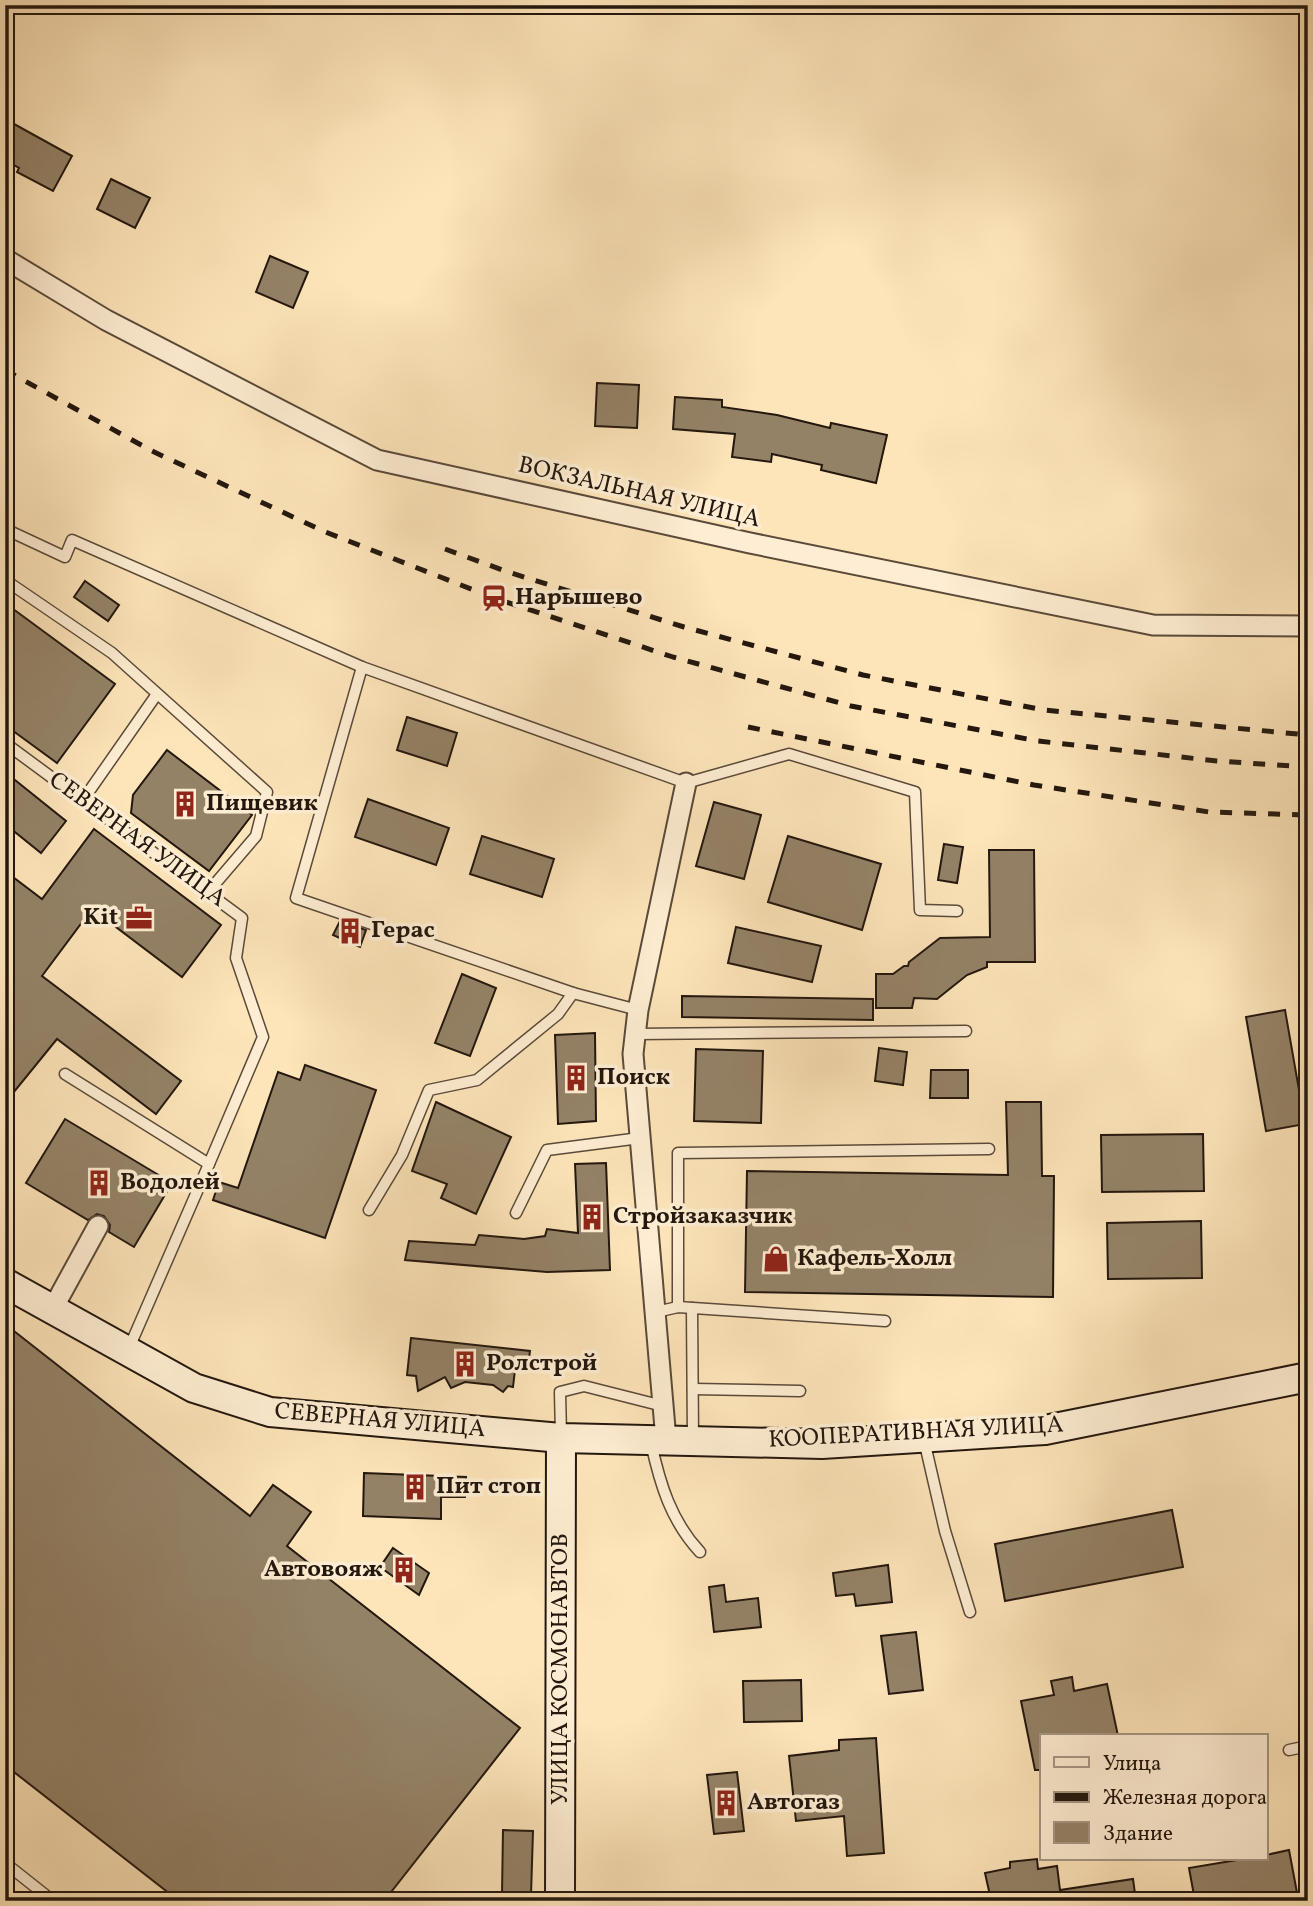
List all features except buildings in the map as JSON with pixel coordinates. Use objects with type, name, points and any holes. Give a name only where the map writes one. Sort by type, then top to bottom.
[{"type":"main road","name":"СЕВЕРНАЯ УЛИЦА","points":[[5,1283],[194,1388],[270,1412],[561,1438]]},
{"type":"main road","name":"КООПЕРАТИВНАЯ УЛИЦА","points":[[561,1438],[822,1444],[1045,1430],[1308,1377]]},
{"type":"main road","name":"УЛИЦА КОСМОНАВТОВ","points":[[560,1901],[561,1438]]},
{"type":"street","name":"ВОКЗАЛЬНАЯ УЛИЦА","points":[[5,259],[106,320],[377,460],[750,543],[1153,625],[1308,626]]},
{"type":"street","points":[[670,1440],[664,1406],[633,1054],[638,1010],[686,783]]},
{"type":"street","points":[[52,1310],[98,1226]]},
{"type":"lane","points":[[5,529],[65,557],[72,540],[362,667],[686,783],[789,754],[915,792],[920,910],[957,911]]},
{"type":"lane","points":[[5,580],[112,653],[267,792],[256,836],[208,892]]},
{"type":"lane","points":[[362,667],[296,898],[573,993],[638,1010]]},
{"type":"lane","points":[[83,800],[157,694]]},
{"type":"lane","name":"СЕВЕРНАЯ УЛИЦА","points":[[5,743],[242,918],[236,958],[263,1037],[127,1352]]},
{"type":"lane","points":[[369,1210],[402,1155],[429,1090],[477,1080],[558,1014],[573,993]]},
{"type":"lane","points":[[636,1034],[966,1031]]},
{"type":"lane","points":[[65,1074],[209,1164]]},
{"type":"lane","points":[[516,1213],[547,1150],[640,1138]]},
{"type":"lane","points":[[678,1307],[678,1153],[989,1149]]},
{"type":"lane","points":[[656,1312],[678,1307],[885,1321]]},
{"type":"lane","points":[[692,1308],[692,1388],[670,1440],[660,1484],[685,1536],[700,1552]]},
{"type":"lane","points":[[561,1438],[560,1392],[584,1386],[664,1406]]},
{"type":"lane","points":[[692,1388],[800,1391]]},
{"type":"lane","points":[[923,1437],[945,1531],[970,1612]]},
{"type":"lane","points":[[1289,1750],[1308,1746]]},
{"type":"lane","points":[[5,1863],[53,1901]]},
{"type":"railway","points":[[5,370],[152,451],[323,531],[494,598],[673,657],[851,706],[1038,741],[1217,761],[1308,767]]},
{"type":"railway","points":[[445,549],[508,572],[684,627],[863,675],[1044,710],[1308,735]]},
{"type":"railway","points":[[748,727],[1034,785],[1209,812],[1308,815]]},
{"type":"place","name":"Нарышево","points":[[494,598]]},
{"type":"place","name":"Пищевик","points":[[185,804]]},
{"type":"place","name":"Kit","points":[[139,918]]},
{"type":"place","name":"Герас","points":[[350,931]]},
{"type":"place","name":"Поиск","points":[[576,1078]]},
{"type":"place","name":"Водолей","points":[[99,1183]]},
{"type":"place","name":"Стройзаказчик","points":[[592,1217]]},
{"type":"place","name":"Кафель-Холл","points":[[776,1259]]},
{"type":"place","name":"Ролстрой","points":[[465,1364]]},
{"type":"place","name":"Пит стоп","points":[[415,1487]]},
{"type":"place","name":"Автовояж","points":[[404,1570]]},
{"type":"place","name":"Автогаз","points":[[726,1803]]}]
